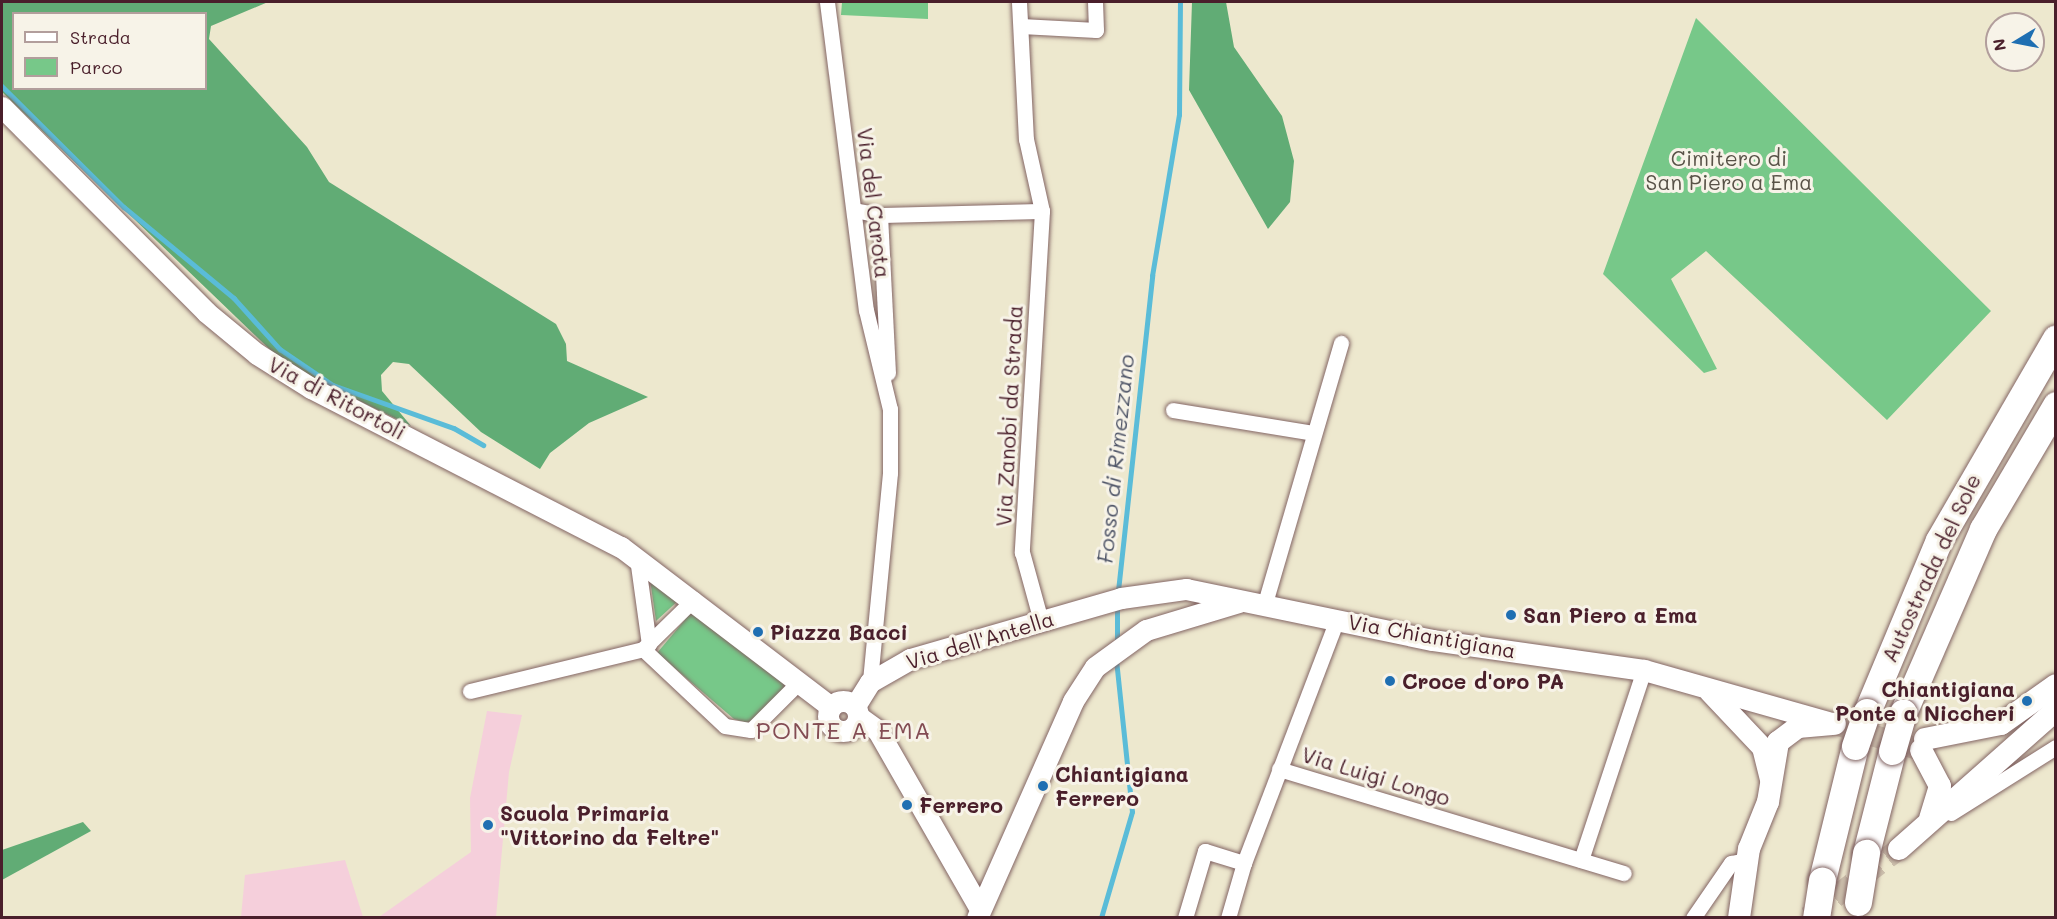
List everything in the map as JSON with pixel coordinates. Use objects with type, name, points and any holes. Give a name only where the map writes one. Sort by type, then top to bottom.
[{"type":"highway","name":"Autostrada del Sole","points":[[1816,918],[1822,879],[1855,746],[1867,712],[1940,540],[2055,338]]},
{"type":"highway","name":"Autostrada del Sole","points":[[1857,910],[1866,853],[1903,713],[1983,529],[2055,405]]},
{"type":"main road","points":[[1924,827],[1938,806],[1940,786],[1923,744],[1966,735],[2001,724],[2055,685]]},
{"type":"main road","points":[[1899,849],[2055,710]]},
{"type":"main road","name":"Via Chiantigiana","points":[[1739,918],[1745,871],[1783,735],[1806,725],[1835,724]]},
{"type":"main road","points":[[1745,871],[1756,918]]},
{"type":"street","name":"Via del Carota","points":[[826,2],[866,310],[890,408]]},
{"type":"street","name":"Via Zanobi da Strada","points":[[1019,2],[1026,139],[1042,211],[1022,552],[1041,621]]},
{"type":"street","points":[[1021,26],[1096,30],[1095,2]]},
{"type":"street","name":"Via di Ritortoli","points":[[2,107],[206,312],[257,354],[637,558],[694,599],[798,684],[831,707],[830,723],[841,731],[850,730],[857,712]]},
{"type":"street","points":[[854,210],[880,215],[1042,211]]},
{"type":"street","name":"Via del Carota","points":[[870,682],[890,473],[890,408],[880,215]]},
{"type":"street","points":[[1262,602],[1341,343]]},
{"type":"street","points":[[1173,410],[1313,433]]},
{"type":"street","points":[[637,558],[646,646],[725,726],[740,732],[752,730],[798,684]]},
{"type":"street","name":"Via Chiantigiana","points":[[1116,600],[1193,590],[1262,602],[1433,640],[1644,670],[1835,724]]},
{"type":"street","points":[[470,691],[646,646],[694,599]]},
{"type":"street","name":"Via dell'Antella","points":[[857,712],[870,682],[910,659],[1116,600]]},
{"type":"street","name":"Via Chiantigiana","points":[[979,914],[1073,700],[1116,648],[1202,609],[1262,602]]},
{"type":"street","name":"Via Luigi Longo","points":[[1338,619],[1279,769],[1624,873]]},
{"type":"street","points":[[1581,860],[1644,670]]},
{"type":"street","name":"Via Chiantigiana","points":[[1704,688],[1762,747],[1771,782]]},
{"type":"street","points":[[857,712],[878,731],[979,914]]},
{"type":"street","points":[[1924,827],[2055,747]]},
{"type":"street","points":[[1228,918],[1244,862],[1279,769]]},
{"type":"street","points":[[1185,918],[1204,851],[1244,862]]},
{"type":"street","points":[[1693,918],[1731,863],[1741,861],[1745,871]]},
{"type":"shaded area","name":"Scuola Primaria \"Vittorino da Feltre\"","points":[[487,711],[522,715],[509,772],[496,917],[379,917],[471,852],[470,798]]},
{"type":"shaded area","points":[[345,860],[363,917],[241,917],[245,875]]},
{"type":"green space","points":[[2,2],[268,2],[211,26],[209,39],[307,147],[329,182],[556,324],[566,344],[567,361],[648,397],[589,423],[550,453],[540,469],[481,432],[409,364],[393,362],[381,375],[382,391],[411,426],[287,366],[2,92]]},
{"type":"green space","points":[[842,2],[928,2],[928,19],[841,15]]},
{"type":"green space","points":[[1192,2],[1226,2],[1234,47],[1282,116],[1294,161],[1290,202],[1268,229],[1189,90]]},
{"type":"green space","name":"Cimitero di San Piero a Ema","points":[[1696,18],[1991,311],[1887,420],[1706,251],[1671,279],[1717,369],[1704,373],[1603,274]]},
{"type":"green space","points":[[650,579],[680,599],[656,621]]},
{"type":"green space","points":[[694,609],[788,687],[751,724],[734,719],[657,653]]},
{"type":"green space","points":[[83,822],[91,831],[2,880],[2,850]]},
{"type":"waterway","name":"Fosso di Rimezzano","points":[[1118,591],[1152,276],[1179,115],[1180,2]]},
{"type":"waterway","points":[[2,86],[124,207],[234,298],[280,349],[333,385],[454,428],[483,445]]},
{"type":"waterway","name":"Fosso di Rimezzano","points":[[1117,606],[1117,642]]},
{"type":"waterway","name":"Fosso di Rimezzano","points":[[1101,918],[1132,812],[1116,660]]},
{"type":"tunnel","points":[[1835,724],[1921,750]]},
{"type":"tunnel","points":[[1808,917],[1899,849]]},
{"type":"place","name":"San Piero a Ema","points":[[1511,615]]},
{"type":"place","name":"Piazza Bacci","points":[[758,632]]},
{"type":"place","name":"Croce d'oro PA","points":[[1390,681]]},
{"type":"place","name":"Chiantigiana Ponte a Niccheri","points":[[2027,701]]},
{"type":"place","name":"Chiantigiana Ferrero","points":[[1043,786]]},
{"type":"place","name":"Ferrero","points":[[907,805]]},
{"type":"place","name":"Scuola Primaria \"Vittorino da Feltre\"","points":[[488,825]]},
{"type":"district","name":"PONTE A EMA","points":[[844,730]]}]
